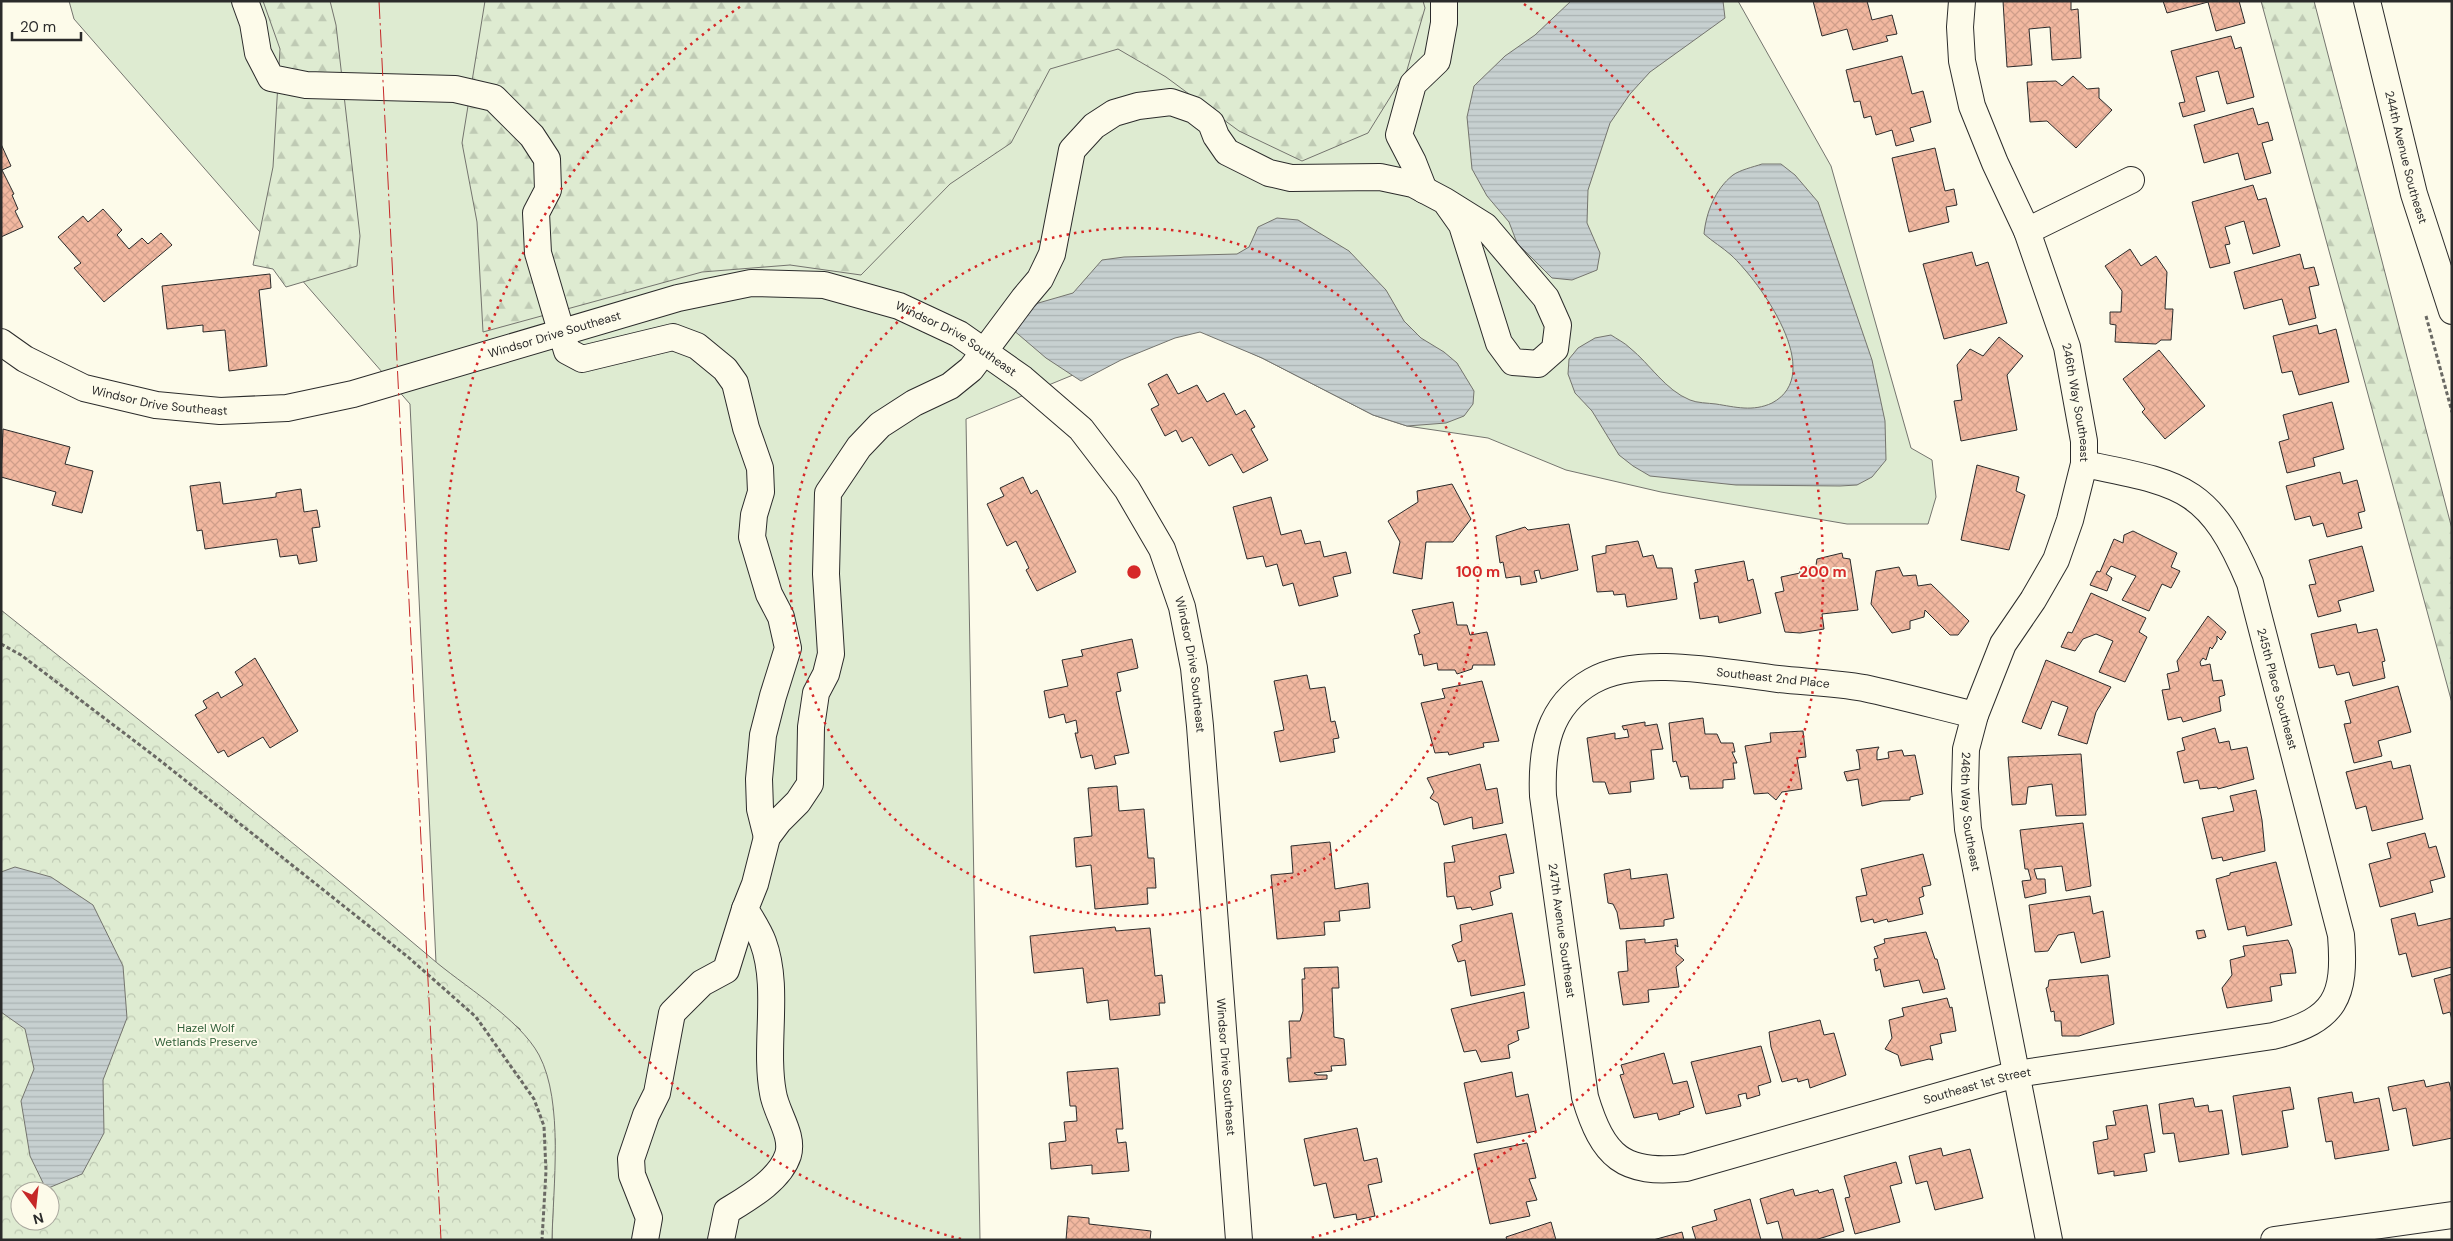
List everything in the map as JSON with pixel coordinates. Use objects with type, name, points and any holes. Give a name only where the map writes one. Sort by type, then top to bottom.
[{"type":"street","points":[[245,1],[253,23],[258,53],[271,78],[306,84],[455,89],[494,98],[532,136],[547,159],[548,190],[536,213],[538,253],[566,351],[582,359],[673,337],[697,346],[725,369],[735,383],[746,428],[760,468],[761,492],[754,514],[752,537],[769,594],[781,617],[788,648],[763,735],[759,779],[760,809],[767,837]]},
{"type":"street","points":[[646,1240],[649,1218],[632,1175],[631,1159],[646,1115],[656,1093],[672,1013],[702,983],[726,970],[745,908],[755,884],[767,837],[779,821],[798,802],[810,784],[810,727],[816,693],[826,674],[831,654],[826,574],[828,493],[859,448],[880,425],[914,403],[950,386],[972,369],[1040,279],[1052,254],[1072,150],[1094,126],[1114,113],[1138,106],[1171,102],[1194,110],[1211,123],[1216,136],[1227,152],[1269,174],[1291,178],[1380,177],[1413,184],[1435,196],[1485,226],[1546,298],[1558,325],[1554,350],[1538,364],[1513,362],[1499,343],[1462,225],[1435,196],[1399,135],[1413,84],[1437,60],[1444,23],[1444,1]]},
{"type":"street","name":"246th Way Southeast","points":[[1962,1],[1960,27],[1962,61],[1972,106],[1995,163],[2027,232],[2067,347],[2084,441],[2084,464],[2070,520],[2056,560],[2033,600],[2003,644],[1975,715],[1966,749],[1965,789],[1968,829],[2050,1240]]},
{"type":"street","name":"244th Avenue Southeast","points":[[2367,1],[2414,194],[2452,312]]},
{"type":"street","points":[[2027,232],[2131,180]]},
{"type":"street","name":"Windsor Drive Southeast","points":[[1,342],[25,359],[84,388],[156,405],[220,411],[287,408],[353,394],[678,298],[752,283],[824,285],[899,306],[959,334],[1022,379],[1081,429],[1127,490],[1162,550],[1182,607],[1194,668],[1200,726],[1239,1240]]},
{"type":"street","name":"245th Place Southeast","points":[[2084,464],[2156,479],[2186,492],[2206,508],[2221,524],[2237,551],[2250,583],[2341,935],[2342,973],[2340,988],[2331,1007]]},
{"type":"street","name":"Southeast 2nd Place","points":[[1574,693],[1592,681],[1615,671],[1643,667],[1678,668],[1863,688],[1975,715]]},
{"type":"street","name":"247th Avenue Southeast","points":[[1574,693],[1554,721],[1545,745],[1542,770],[1543,796],[1585,1098],[1592,1121],[1601,1138],[1611,1152],[1624,1162]]},
{"type":"street","points":[[721,1240],[727,1211],[744,1201],[778,1173],[788,1155],[788,1137],[777,1110],[770,1072],[770,980],[763,942],[745,908]]},
{"type":"street","name":"Southeast 1st Street","points":[[1624,1162],[1640,1168],[1662,1170],[1686,1168],[2016,1074],[2273,1036],[2296,1030],[2312,1022],[2331,1007]]},
{"type":"street","points":[[2274,1240],[2452,1216]]},
{"type":"path","points":[[1,644],[21,655],[157,758],[408,957],[476,1017],[534,1099],[544,1126],[546,1171],[542,1240]]},
{"type":"green space","points":[[69,1],[1738,1],[1831,166],[1911,448],[1932,460],[1936,497],[1928,524],[1847,524],[1661,492],[1566,470],[1488,438],[1407,426],[1373,415],[1262,358],[1192,326],[966,419],[980,1240],[552,1240],[555,1139],[520,1029],[436,963],[410,404],[74,19]]},
{"type":"green space","points":[[263,1],[330,1],[336,25],[360,236],[357,266],[286,287],[273,269],[253,265],[273,167],[280,49]]},
{"type":"green space","points":[[485,1],[1423,1],[1425,8],[1407,70],[1368,133],[1302,161],[1239,131],[1166,77],[1118,49],[1050,69],[1011,143],[950,184],[861,275],[790,265],[702,272],[483,332],[477,222],[462,143]]},
{"type":"green space","points":[[2261,1],[2314,1],[2452,529],[2452,703]]},
{"type":"green space","name":"Hazel Wolf Wetlands Preserve","points":[[1,610],[271,825],[443,968],[504,1015],[530,1041],[539,1055],[547,1074],[552,1096],[555,1171],[552,1240],[1,1240]]},
{"type":"shaded area","points":[[1571,1],[1723,1],[1725,18],[1650,72],[1630,94],[1610,123],[1588,190],[1587,223],[1600,253],[1597,270],[1572,280],[1552,278],[1517,243],[1509,222],[1487,196],[1472,169],[1467,117],[1474,86],[1505,56],[1535,35]]},
{"type":"shaded area","points":[[1762,164],[1781,164],[1795,175],[1818,202],[1872,360],[1885,421],[1886,460],[1872,477],[1857,485],[1736,485],[1650,476],[1619,455],[1592,411],[1575,393],[1568,374],[1569,359],[1578,348],[1595,338],[1611,335],[1626,344],[1673,390],[1693,401],[1751,408],[1772,403],[1787,389],[1793,371],[1791,351],[1783,328],[1757,285],[1743,268],[1731,255],[1704,234],[1709,210],[1721,187],[1736,173]]},
{"type":"shaded area","points":[[1277,218],[1298,220],[1349,251],[1386,290],[1404,321],[1421,338],[1444,352],[1457,363],[1474,391],[1473,404],[1464,416],[1446,423],[1407,426],[1373,415],[1262,358],[1200,332],[1175,338],[1121,360],[1081,381],[1046,358],[1012,329],[1028,306],[1073,293],[1102,260],[1124,257],[1237,254],[1249,247],[1258,227]]},
{"type":"shaded area","points":[[15,867],[51,877],[93,905],[123,966],[127,1018],[103,1080],[104,1133],[82,1174],[60,1183],[60,1181],[42,1181],[30,1156],[21,1101],[34,1069],[25,1029],[1,1012],[1,872]]},
{"type":"building","points":[[1813,1],[1867,1],[1872,20],[1892,15],[1897,34],[1886,36],[1888,41],[1853,50],[1847,29],[1822,36]]},
{"type":"building","points":[[2003,1],[2071,1],[2071,10],[2078,9],[2081,58],[2052,60],[2050,27],[2029,29],[2032,65],[2007,67]]},
{"type":"building","points":[[2163,1],[2239,1],[2245,23],[2216,31],[2208,2],[2167,13]]},
{"type":"building","points":[[2231,36],[2235,49],[2241,47],[2254,97],[2227,104],[2218,71],[2196,77],[2205,111],[2183,117],[2179,103],[2185,102],[2171,51]]},
{"type":"building","points":[[1902,56],[1912,94],[1923,91],[1931,122],[1910,128],[1914,141],[1896,146],[1892,130],[1876,135],[1871,116],[1864,118],[1860,101],[1854,102],[1846,70]]},
{"type":"building","points":[[2073,76],[2087,89],[2099,88],[2099,98],[2112,110],[2076,148],[2047,121],[2030,122],[2027,82],[2056,81],[2062,86]]},
{"type":"building","points":[[2253,108],[2258,125],[2268,122],[2273,140],[2262,143],[2271,173],[2245,180],[2238,153],[2204,163],[2194,125]]},
{"type":"building","points":[[1,144],[11,166],[2,170],[14,194],[12,195],[18,209],[15,211],[23,227],[1,237]]},
{"type":"building","points":[[1935,148],[1945,191],[1954,189],[1957,205],[1946,207],[1949,222],[1909,232],[1892,158]]},
{"type":"building","points":[[2253,185],[2258,200],[2266,198],[2280,246],[2253,254],[2244,221],[2225,227],[2230,244],[2225,245],[2230,263],[2210,268],[2192,202]]},
{"type":"building","points":[[103,209],[122,230],[117,235],[129,249],[142,238],[148,244],[161,233],[172,245],[104,302],[74,268],[81,263],[58,237],[83,216],[88,222]]},
{"type":"building","points":[[2130,249],[2141,266],[2156,256],[2167,272],[2165,309],[2173,309],[2171,340],[2161,340],[2156,344],[2115,342],[2116,325],[2110,324],[2110,312],[2121,312],[2122,291],[2105,266]]},
{"type":"building","points":[[1972,252],[1976,266],[1988,262],[2007,323],[1944,339],[1923,264]]},
{"type":"building","points":[[2300,254],[2304,269],[2314,267],[2319,285],[2309,287],[2316,318],[2289,325],[2282,299],[2244,309],[2234,272]]},
{"type":"building","points":[[270,274],[271,288],[259,290],[267,366],[229,371],[225,330],[203,332],[203,325],[167,329],[162,286]]},
{"type":"building","points":[[2317,325],[2319,334],[2336,329],[2349,382],[2299,395],[2292,371],[2282,373],[2273,336]]},
{"type":"building","points":[[1999,337],[2023,356],[2007,375],[2017,430],[1961,441],[1954,401],[1962,400],[1957,365],[1970,349],[1983,356]]},
{"type":"building","points":[[2159,350],[2205,406],[2165,439],[2142,412],[2145,409],[2123,379]]},
{"type":"building","points":[[1167,374],[1178,394],[1197,385],[1207,402],[1224,393],[1236,415],[1245,410],[1255,427],[1251,429],[1268,460],[1243,473],[1232,454],[1209,466],[1192,437],[1182,442],[1176,430],[1165,436],[1151,409],[1159,405],[1148,384]]},
{"type":"building","points":[[2332,402],[2344,449],[2313,458],[2315,466],[2287,473],[2279,442],[2289,439],[2283,415]]},
{"type":"building","points":[[3,429],[70,447],[65,464],[93,471],[82,513],[52,505],[56,492],[1,477]]},
{"type":"building","points":[[1977,465],[2019,477],[2016,491],[2025,495],[2009,550],[1961,540]]},
{"type":"building","points":[[2340,472],[2343,484],[2357,480],[2365,511],[2358,513],[2362,528],[2327,537],[2323,523],[2313,526],[2310,516],[2295,520],[2286,486]]},
{"type":"building","points":[[1023,477],[1031,494],[1037,490],[1076,572],[1037,591],[1026,570],[1029,568],[1016,541],[1007,546],[987,504],[1004,496],[1000,488]]},
{"type":"building","points":[[220,482],[223,504],[276,497],[276,493],[301,489],[304,512],[317,510],[320,527],[312,528],[317,561],[299,564],[297,555],[280,557],[277,539],[205,549],[202,530],[197,531],[190,486]]},
{"type":"building","points":[[1452,484],[1471,519],[1453,542],[1426,542],[1422,579],[1393,573],[1400,542],[1388,521],[1418,502],[1417,491]]},
{"type":"building","points":[[1271,497],[1281,535],[1301,530],[1305,544],[1320,541],[1324,557],[1346,552],[1351,573],[1333,577],[1338,596],[1299,606],[1293,583],[1283,586],[1277,564],[1266,567],[1263,556],[1247,559],[1233,507]]},
{"type":"building","points":[[1569,524],[1578,570],[1541,579],[1539,570],[1534,571],[1537,582],[1521,585],[1520,576],[1506,578],[1503,562],[1500,563],[1496,536],[1525,527],[1528,530]]},
{"type":"building","points":[[2133,531],[2177,553],[2171,567],[2180,571],[2171,588],[2162,584],[2149,611],[2122,600],[2136,576],[2111,566],[2106,574],[2112,578],[2107,591],[2090,585],[2097,571],[2100,572],[2114,539],[2123,543],[2124,535]]},
{"type":"building","points":[[1638,541],[1643,557],[1653,555],[1657,568],[1672,568],[1677,599],[1627,607],[1625,594],[1614,595],[1613,591],[1597,592],[1592,556],[1606,553],[1606,546]]},
{"type":"building","points":[[2362,546],[2374,591],[2338,601],[2341,611],[2318,617],[2309,585],[2316,584],[2309,560]]},
{"type":"building","points":[[1842,553],[1843,558],[1850,559],[1858,610],[1822,614],[1824,629],[1800,633],[1785,632],[1775,593],[1784,591],[1781,577],[1800,573],[1799,568],[1816,565],[1817,559]]},
{"type":"building","points":[[1744,561],[1748,581],[1753,579],[1761,613],[1719,623],[1718,616],[1700,619],[1694,583],[1698,582],[1695,570]]},
{"type":"building","points":[[1899,567],[1903,576],[1916,575],[1918,586],[1931,584],[1969,621],[1958,635],[1950,635],[1925,610],[1924,617],[1910,621],[1910,629],[1892,633],[1871,604],[1876,571]]},
{"type":"building","points":[[2091,593],[2146,618],[2139,632],[2147,637],[2125,682],[2099,672],[2113,641],[2096,634],[2083,639],[2075,651],[2061,647],[2068,632],[2072,633]]},
{"type":"building","points":[[1453,602],[1457,625],[1467,625],[1470,635],[1487,632],[1495,665],[1473,665],[1472,669],[1457,674],[1455,670],[1438,670],[1437,663],[1424,666],[1422,654],[1419,655],[1414,635],[1420,633],[1412,610]]},
{"type":"building","points":[[2208,616],[2226,632],[2221,640],[2217,636],[2217,641],[2212,649],[2210,647],[2206,660],[2203,658],[2200,662],[2201,666],[2210,664],[2213,681],[2222,680],[2225,695],[2219,697],[2221,711],[2183,722],[2181,717],[2168,720],[2162,690],[2170,689],[2167,674],[2179,671],[2177,661]]},
{"type":"building","points":[[2356,624],[2358,633],[2377,629],[2385,661],[2382,662],[2385,678],[2353,686],[2349,672],[2337,675],[2334,665],[2319,668],[2311,634]]},
{"type":"building","points":[[1132,639],[1138,668],[1117,673],[1121,691],[1116,692],[1129,753],[1114,756],[1116,764],[1095,769],[1092,755],[1081,758],[1075,733],[1078,733],[1076,720],[1066,723],[1064,714],[1049,718],[1044,691],[1068,686],[1062,660],[1083,656],[1081,650]]},
{"type":"building","points":[[255,658],[298,731],[270,748],[263,737],[228,757],[224,750],[218,753],[195,715],[207,708],[203,701],[218,692],[221,698],[243,685],[235,672]]},
{"type":"building","points":[[2046,660],[2111,687],[2096,712],[2087,744],[2058,735],[2068,707],[2052,701],[2041,729],[2022,722]]},
{"type":"building","points":[[1307,675],[1310,689],[1325,687],[1331,722],[1335,721],[1339,738],[1333,739],[1335,752],[1280,762],[1274,732],[1284,730],[1274,681]]},
{"type":"building","points":[[1482,681],[1499,741],[1483,743],[1484,747],[1449,755],[1448,752],[1435,753],[1421,703],[1445,698],[1442,689]]},
{"type":"building","points":[[2398,686],[2411,732],[2378,741],[2382,756],[2354,763],[2344,724],[2351,723],[2345,701]]},
{"type":"building","points":[[1703,718],[1705,734],[1717,734],[1721,743],[1733,743],[1735,752],[1732,752],[1737,763],[1733,763],[1735,779],[1723,780],[1723,788],[1690,789],[1688,776],[1681,777],[1676,761],[1673,762],[1669,723]]},
{"type":"building","points":[[1645,722],[1645,726],[1657,724],[1663,749],[1651,750],[1654,779],[1630,782],[1631,792],[1609,794],[1605,782],[1593,782],[1587,738],[1615,733],[1615,739],[1629,737],[1627,729],[1624,730],[1622,726]]},
{"type":"building","points":[[2215,728],[2219,743],[2229,741],[2231,750],[2247,747],[2254,779],[2218,789],[2217,787],[2200,789],[2198,780],[2184,783],[2177,752],[2185,750],[2182,738]]},
{"type":"building","points":[[1803,731],[1806,757],[1797,758],[1802,789],[1782,792],[1776,800],[1768,793],[1754,794],[1745,746],[1771,742],[1770,733]]},
{"type":"building","points":[[1879,747],[1877,760],[1889,758],[1888,752],[1902,750],[1904,756],[1915,755],[1923,794],[1910,797],[1910,800],[1882,801],[1862,806],[1858,779],[1847,781],[1844,772],[1860,769],[1856,750]]},
{"type":"building","points":[[2081,754],[2086,815],[2056,816],[2052,784],[2028,787],[2026,804],[2012,805],[2008,757]]},
{"type":"building","points":[[2391,761],[2393,769],[2410,765],[2423,819],[2372,831],[2366,806],[2356,809],[2346,772]]},
{"type":"building","points":[[1480,764],[1486,790],[1497,788],[1503,823],[1473,829],[1472,817],[1444,825],[1438,803],[1430,798],[1434,792],[1427,778]]},
{"type":"building","points":[[1117,786],[1119,811],[1144,809],[1148,858],[1154,858],[1156,888],[1147,888],[1148,904],[1095,909],[1091,865],[1076,867],[1074,838],[1092,836],[1088,788]]},
{"type":"building","points":[[2256,790],[2262,820],[2265,851],[2223,861],[2222,857],[2212,859],[2202,818],[2234,811],[2230,796]]},
{"type":"building","points":[[2083,823],[2091,886],[2066,891],[2062,866],[2034,869],[2037,879],[2045,879],[2046,893],[2025,898],[2022,881],[2031,880],[2028,869],[2025,869],[2020,830]]},
{"type":"building","points":[[2425,833],[2429,848],[2436,846],[2445,877],[2430,881],[2433,892],[2380,907],[2369,864],[2391,858],[2387,843]]},
{"type":"building","points":[[1506,834],[1514,873],[1499,876],[1501,888],[1490,892],[1493,905],[1472,910],[1471,907],[1457,909],[1454,896],[1447,897],[1444,863],[1455,862],[1452,846]]},
{"type":"building","points":[[1330,842],[1335,889],[1368,883],[1370,908],[1339,911],[1340,921],[1324,922],[1325,935],[1277,939],[1271,875],[1293,873],[1291,846]]},
{"type":"building","points":[[1923,854],[1931,885],[1922,887],[1924,896],[1919,898],[1923,914],[1888,922],[1887,919],[1874,923],[1873,919],[1861,922],[1856,897],[1867,895],[1861,869]]},
{"type":"building","points":[[2276,862],[2292,925],[2247,936],[2245,926],[2228,930],[2216,879],[2230,875],[2230,873]]},
{"type":"building","points":[[1630,869],[1631,879],[1667,874],[1674,918],[1664,920],[1664,926],[1620,929],[1617,912],[1613,904],[1608,903],[1604,874]]},
{"type":"building","points":[[2090,896],[2093,914],[2103,911],[2110,957],[2081,963],[2074,932],[2058,935],[2048,951],[2035,952],[2029,905]]},
{"type":"building","points":[[1512,913],[1525,985],[1471,996],[1465,960],[1458,962],[1452,945],[1462,941],[1460,925]]},
{"type":"building","points":[[2415,913],[2418,926],[2452,918],[2452,967],[2412,977],[2406,953],[2399,955],[2391,919]]},
{"type":"building","points":[[1115,927],[1116,931],[1150,928],[1155,976],[1162,975],[1165,1003],[1159,1003],[1160,1015],[1110,1020],[1108,1000],[1087,1003],[1083,968],[1034,973],[1030,936]]},
{"type":"building","points":[[2204,930],[2206,937],[2198,939],[2196,931]]},
{"type":"building","points":[[1926,932],[1935,959],[1937,959],[1945,989],[1923,993],[1919,980],[1884,987],[1880,969],[1876,971],[1874,959],[1878,958],[1874,947],[1885,943],[1884,939]]},
{"type":"building","points":[[1645,939],[1645,943],[1677,939],[1678,947],[1675,945],[1676,953],[1684,960],[1676,967],[1679,987],[1648,990],[1649,1002],[1623,1005],[1618,972],[1628,971],[1626,941]]},
{"type":"building","points":[[2288,940],[2292,949],[2296,973],[2280,974],[2282,985],[2270,987],[2272,1001],[2227,1008],[2222,988],[2232,975],[2230,960],[2245,956],[2243,946]]},
{"type":"building","points":[[1338,967],[1339,988],[1332,988],[1334,1037],[1344,1039],[1346,1065],[1331,1066],[1332,1071],[1314,1073],[1317,1075],[1327,1075],[1327,1079],[1289,1082],[1287,1058],[1291,1058],[1289,1021],[1300,1021],[1303,1011],[1302,979],[1305,979],[1304,968]]},
{"type":"building","points":[[2452,974],[2452,1020],[2450,1012],[2443,1014],[2434,979]]},
{"type":"building","points":[[2108,975],[2114,1024],[2079,1036],[2062,1036],[2061,1021],[2055,1021],[2054,1011],[2051,1012],[2046,988],[2048,987],[2049,980]]},
{"type":"building","points":[[1524,992],[1529,1028],[1517,1031],[1519,1040],[1508,1045],[1510,1058],[1481,1062],[1476,1050],[1464,1052],[1451,1009]]},
{"type":"building","points":[[1947,998],[1950,1008],[1952,1007],[1956,1031],[1940,1034],[1942,1043],[1930,1046],[1933,1060],[1929,1059],[1901,1066],[1898,1055],[1885,1049],[1892,1038],[1889,1020],[1904,1016],[1902,1008]]},
{"type":"building","points":[[1820,1020],[1824,1035],[1834,1033],[1846,1075],[1810,1088],[1808,1079],[1798,1082],[1797,1078],[1782,1082],[1771,1047],[1769,1032]]},
{"type":"building","points":[[1761,1046],[1771,1082],[1758,1086],[1760,1095],[1747,1099],[1746,1093],[1738,1095],[1741,1106],[1706,1114],[1691,1062]]},
{"type":"building","points":[[1664,1053],[1673,1084],[1687,1081],[1694,1107],[1679,1112],[1680,1114],[1659,1120],[1657,1113],[1634,1118],[1620,1075],[1624,1074],[1621,1065]]},
{"type":"building","points":[[1118,1068],[1123,1129],[1116,1129],[1118,1143],[1126,1142],[1129,1171],[1092,1174],[1092,1165],[1051,1169],[1049,1143],[1066,1141],[1064,1122],[1077,1121],[1076,1106],[1070,1106],[1067,1072]]},
{"type":"building","points":[[1512,1072],[1516,1097],[1528,1094],[1536,1131],[1477,1143],[1464,1083]]},
{"type":"building","points":[[2424,1080],[2426,1087],[2449,1082],[2452,1094],[2452,1138],[2413,1146],[2406,1108],[2393,1111],[2388,1087]]},
{"type":"building","points":[[2290,1087],[2294,1109],[2282,1111],[2288,1147],[2242,1155],[2233,1096]]},
{"type":"building","points":[[2352,1092],[2354,1103],[2379,1098],[2389,1150],[2335,1159],[2332,1141],[2326,1142],[2318,1098]]},
{"type":"building","points":[[2193,1098],[2195,1107],[2208,1105],[2209,1112],[2222,1110],[2229,1154],[2179,1162],[2174,1133],[2163,1134],[2159,1104]]},
{"type":"building","points":[[2147,1105],[2155,1152],[2144,1154],[2147,1171],[2114,1176],[2114,1171],[2098,1174],[2093,1142],[2108,1139],[2106,1126],[2116,1125],[2113,1111]]},
{"type":"building","points":[[1357,1128],[1364,1161],[1377,1158],[1382,1182],[1368,1185],[1375,1216],[1357,1220],[1356,1214],[1334,1218],[1326,1183],[1314,1186],[1304,1139]]},
{"type":"building","points":[[1527,1143],[1536,1178],[1529,1179],[1537,1200],[1526,1202],[1530,1216],[1490,1224],[1474,1154]]},
{"type":"building","points":[[1941,1148],[1943,1156],[1970,1149],[1983,1198],[1935,1210],[1927,1181],[1916,1184],[1909,1156]]},
{"type":"building","points":[[1896,1162],[1902,1183],[1890,1186],[1900,1222],[1855,1234],[1845,1198],[1850,1197],[1844,1176]]},
{"type":"building","points":[[1793,1189],[1795,1196],[1818,1190],[1819,1193],[1833,1189],[1844,1231],[1815,1240],[1783,1240],[1778,1221],[1767,1224],[1760,1199]]},
{"type":"building","points":[[1750,1199],[1761,1240],[1696,1240],[1692,1227],[1717,1220],[1714,1210]]},
{"type":"building","points":[[1068,1216],[1089,1218],[1089,1224],[1151,1231],[1150,1240],[1066,1240]]},
{"type":"building","points":[[1551,1222],[1556,1240],[1507,1240],[1506,1237]]},
{"type":"building","points":[[1682,1232],[1684,1240],[1653,1240]]},
{"type":"power","points":[[379,1],[441,1240]]}]
